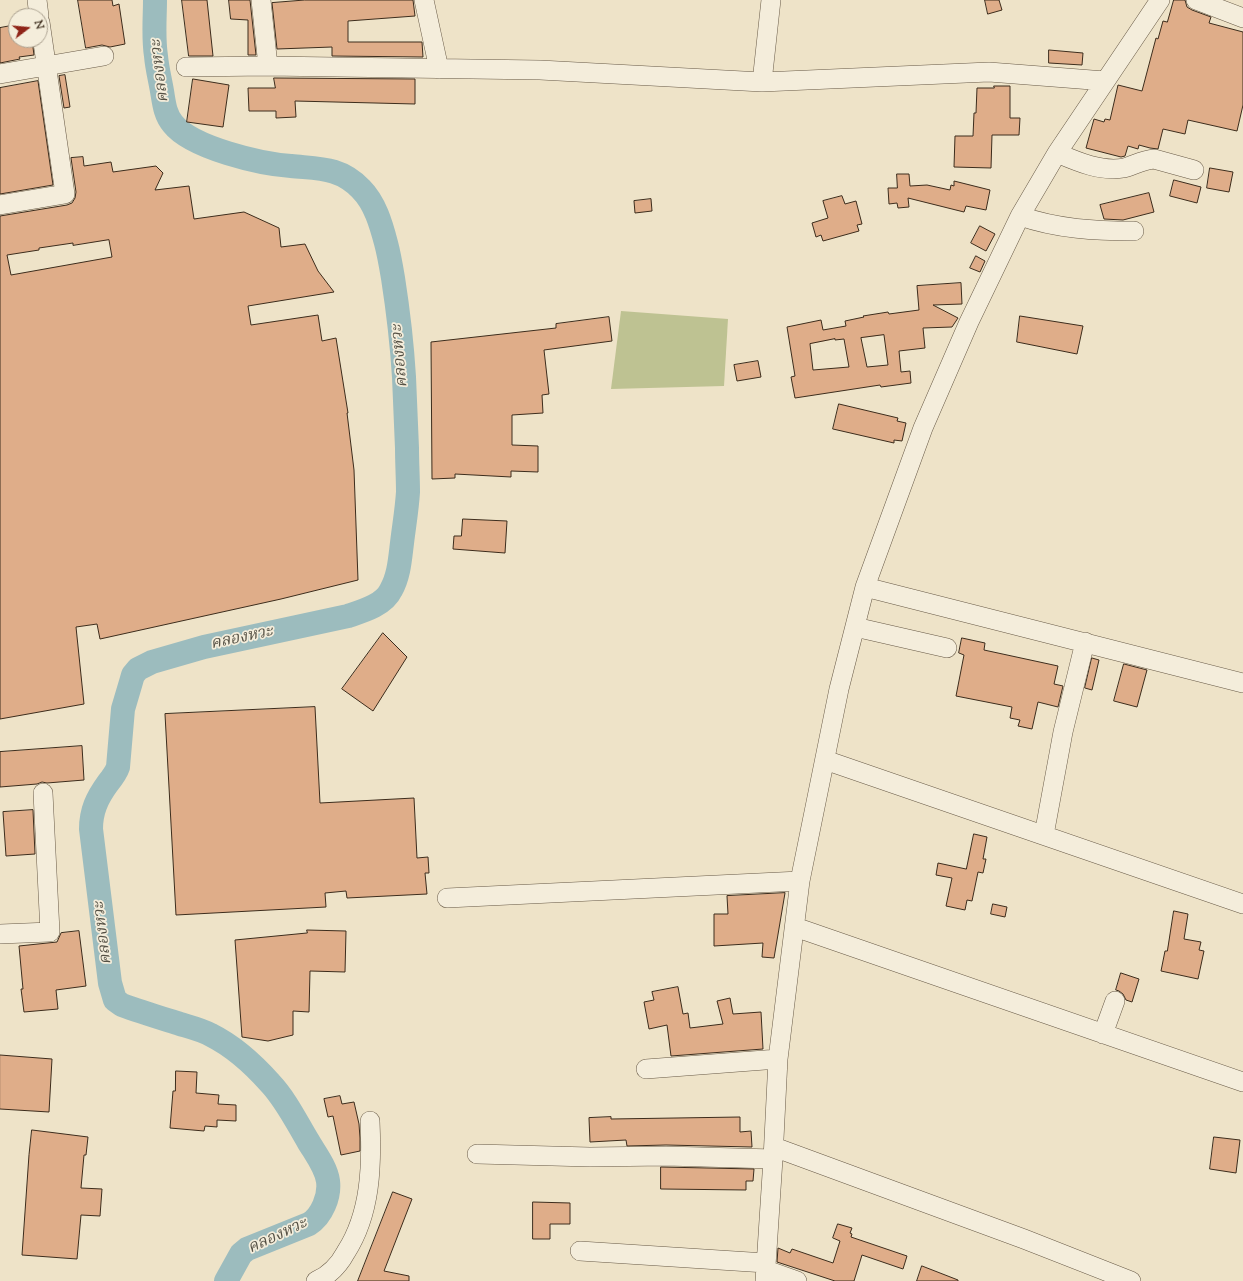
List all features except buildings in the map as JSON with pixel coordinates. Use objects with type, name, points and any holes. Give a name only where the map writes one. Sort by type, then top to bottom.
[{"type":"street","points":[[261,0],[268,66]]},
{"type":"street","points":[[424,0],[439,69]]},
{"type":"street","points":[[762,82],[771,0]]},
{"type":"street","points":[[766,1271],[778,1059],[800,881],[839,689],[865,587],[923,428],[969,322],[1020,216],[1058,153],[1160,0]]},
{"type":"street","points":[[1196,0],[1243,18]]},
{"type":"street","points":[[0,206],[65,194],[44,48]]},
{"type":"street","points":[[0,74],[104,56]]},
{"type":"street","points":[[186,68],[268,66],[540,70],[762,82],[989,72],[1105,81]]},
{"type":"street","points":[[1058,153],[1080,163],[1114,169],[1123,168],[1154,159],[1194,170]]},
{"type":"street","points":[[1020,216],[1039,222],[1068,228],[1134,231]]},
{"type":"street","points":[[865,587],[1243,682]]},
{"type":"street","points":[[855,627],[946,648]]},
{"type":"street","points":[[1044,836],[1063,732],[1085,642]]},
{"type":"street","points":[[825,760],[1243,904]]},
{"type":"street","points":[[0,934],[50,932],[43,793]]},
{"type":"street","points":[[447,898],[800,881]]},
{"type":"street","points":[[794,927],[1243,1082]]},
{"type":"street","points":[[1103,1034],[1114,1001]]},
{"type":"street","points":[[646,1069],[778,1059]]},
{"type":"street","points":[[316,1281],[328,1275],[343,1257],[350,1246],[362,1217],[368,1190],[371,1149],[370,1121]]},
{"type":"street","points":[[478,1154],[590,1157],[773,1153],[1016,1237],[1131,1281]]},
{"type":"street","points":[[580,1251],[766,1271],[797,1281]]},
{"type":"green space","points":[[621,311],[728,319],[724,386],[611,389]]},
{"type":"waterway","name":"คลองหวะ","points":[[155,0],[154,28],[157,65],[165,109],[170,120],[182,133],[211,147],[245,158],[278,165],[329,170],[337,173],[353,182],[361,189],[374,207],[380,221],[390,260],[398,315],[404,377],[408,498],[399,567],[394,585],[388,595],[378,604],[348,616],[204,647],[152,662],[138,669],[133,675],[123,709],[118,767],[98,799],[93,810],[91,829],[110,983],[115,1000],[129,1008],[207,1033],[219,1039],[243,1056],[264,1076],[281,1096],[320,1160],[327,1176],[328,1193],[318,1216],[309,1224],[247,1249],[241,1254],[226,1281]]}]
